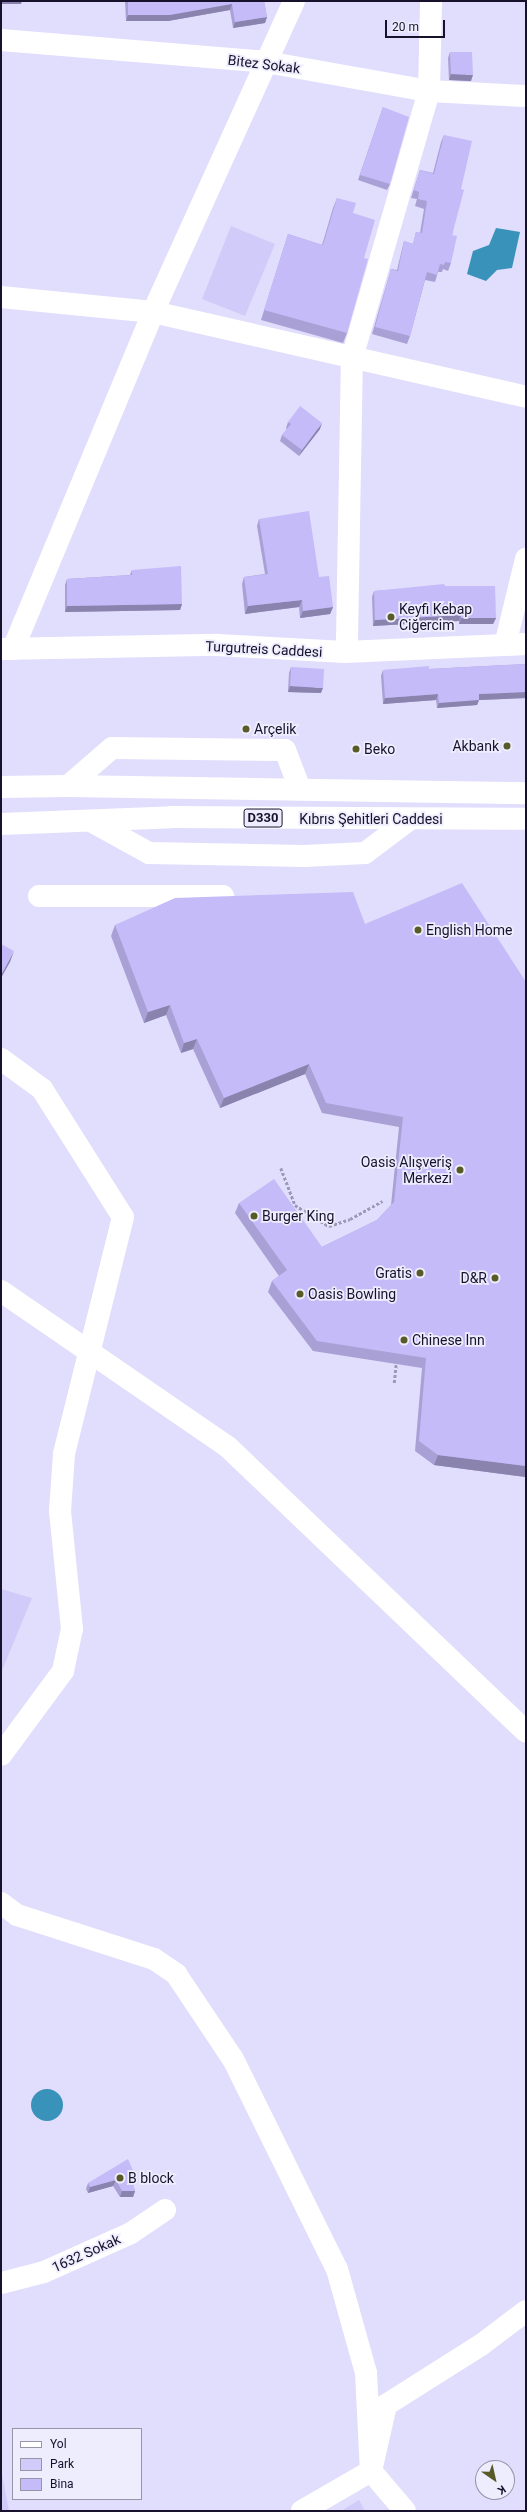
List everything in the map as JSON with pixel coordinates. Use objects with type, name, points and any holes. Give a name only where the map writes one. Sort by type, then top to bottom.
[{"type":"main road","points":[[7,649],[153,312],[294,1]]},
{"type":"main road","points":[[345,652],[347,640],[352,358],[429,91],[431,1]]},
{"type":"main road","name":"Bitez Sokak","points":[[1,40],[266,62],[429,91],[526,96]]},
{"type":"main road","points":[[1,297],[153,312],[526,397]]},
{"type":"main road","points":[[516,645],[526,559]]},
{"type":"main road","name":"Turgutreis Caddesi","points":[[7,649],[217,645],[345,652],[516,645]]},
{"type":"main road","points":[[68,786],[112,748],[285,750],[300,789]]},
{"type":"main road","name":"Kıbrıs Şehitleri Caddesi","points":[[1,787],[68,786],[526,792]]},
{"type":"main road","name":"Kıbrıs Şehitleri Caddesi","points":[[1,824],[172,817],[409,820],[526,819]]},
{"type":"main road","points":[[91,821],[149,853],[304,856],[365,853],[409,820]]},
{"type":"main road","points":[[39,896],[222,896]]},
{"type":"main road","points":[[1,1059],[42,1089],[123,1217],[64,1454],[60,1511],[72,1629],[63,1671],[1,1755]]},
{"type":"main road","points":[[1,1291],[89,1353],[228,1447],[526,1732]]},
{"type":"main road","points":[[1,1903],[17,1915],[154,1959],[176,1974],[233,2059],[337,2269],[366,2374],[371,2471],[405,2511]]},
{"type":"main road","name":"1632 Sokak","points":[[1,2283],[44,2272],[131,2233],[165,2210]]},
{"type":"main road","points":[[302,2511],[371,2471],[386,2405],[481,2345],[526,2311]]},
{"type":"path","points":[[281,1168],[295,1205],[329,1226],[350,1219],[382,1201]]},
{"type":"path","points":[[394,1383],[396,1364]]},
{"type":"green space","points":[[231,226],[275,244],[245,316],[202,299]]},
{"type":"green space","points":[[1,1589],[32,1598],[1,1673]]},
{"type":"green space","points":[[1,2469],[9,2511],[1,2511]]},
{"type":"green space","points":[[359,2500],[365,2511],[341,2511]]},
{"type":"water","points":[[496,228],[520,232],[512,268],[497,270],[486,281],[467,274],[473,251],[489,245]]},
{"type":"water","points":[[44,2089],[50,2089],[59,2093],[63,2105],[59,2117],[50,2121],[44,2121],[35,2117],[31,2108],[31,2102],[35,2093]]},
{"type":"building","points":[[128,1],[264,1],[267,17],[235,22],[232,4],[170,15],[128,15]]},
{"type":"building","points":[[450,52],[472,52],[473,75],[451,74]]},
{"type":"building","points":[[383,107],[409,117],[390,184],[360,175]]},
{"type":"building","points":[[444,135],[472,141],[461,189],[464,190],[452,235],[457,236],[451,263],[445,262],[444,265],[440,264],[437,275],[427,272],[410,336],[375,327],[391,269],[398,271],[404,241],[413,244],[416,232],[422,233],[427,201],[418,199],[419,192],[414,190],[420,170],[434,174]]},
{"type":"building","points":[[337,198],[356,203],[353,213],[375,220],[364,258],[368,259],[347,333],[264,310],[288,234],[323,245]]},
{"type":"building","points":[[300,406],[322,423],[302,450],[282,435],[291,424],[288,422]]},
{"type":"building","points":[[309,511],[319,577],[329,576],[333,607],[303,611],[302,600],[248,606],[244,577],[268,574],[259,519]]},
{"type":"building","points":[[181,566],[182,604],[67,606],[67,579],[132,575],[132,570]]},
{"type":"building","points":[[444,584],[445,586],[495,586],[496,618],[461,618],[461,615],[375,620],[374,591]]},
{"type":"building","points":[[526,664],[526,692],[479,694],[479,700],[439,703],[438,694],[385,698],[383,670],[429,666],[429,669]]},
{"type":"building","points":[[291,667],[324,669],[323,688],[290,686]]},
{"type":"building","name":"Oasis Alışveriş Merkezi","points":[[462,883],[526,982],[526,1466],[438,1455],[419,1441],[426,1358],[317,1341],[272,1281],[287,1270],[239,1203],[274,1179],[322,1247],[377,1220],[394,1202],[403,1117],[326,1103],[309,1064],[224,1098],[197,1039],[184,1043],[170,1005],[148,1012],[115,925],[175,898],[353,892],[365,924]]},
{"type":"building","points":[[1,944],[14,951],[1,975]]},
{"type":"building","name":"B block","points":[[128,2159],[135,2175],[131,2176],[135,2191],[122,2191],[116,2180],[90,2187],[88,2183]]},
{"type":"place","name":"Keyfi Kebap Ciğercim","points":[[391,617]]},
{"type":"place","name":"Arçelik","points":[[246,729]]},
{"type":"place","name":"Akbank","points":[[507,746]]},
{"type":"place","name":"Beko","points":[[356,749]]},
{"type":"place","name":"English Home","points":[[418,930]]},
{"type":"place","name":"Oasis Alışveriş Merkezi","points":[[460,1170]]},
{"type":"place","name":"Burger King","points":[[254,1216]]},
{"type":"place","name":"Gratis","points":[[420,1273]]},
{"type":"place","name":"D&R","points":[[495,1278]]},
{"type":"place","name":"Oasis Bowling","points":[[300,1294]]},
{"type":"place","name":"Chinese Inn","points":[[404,1340]]},
{"type":"place","name":"B block","points":[[120,2178]]}]
